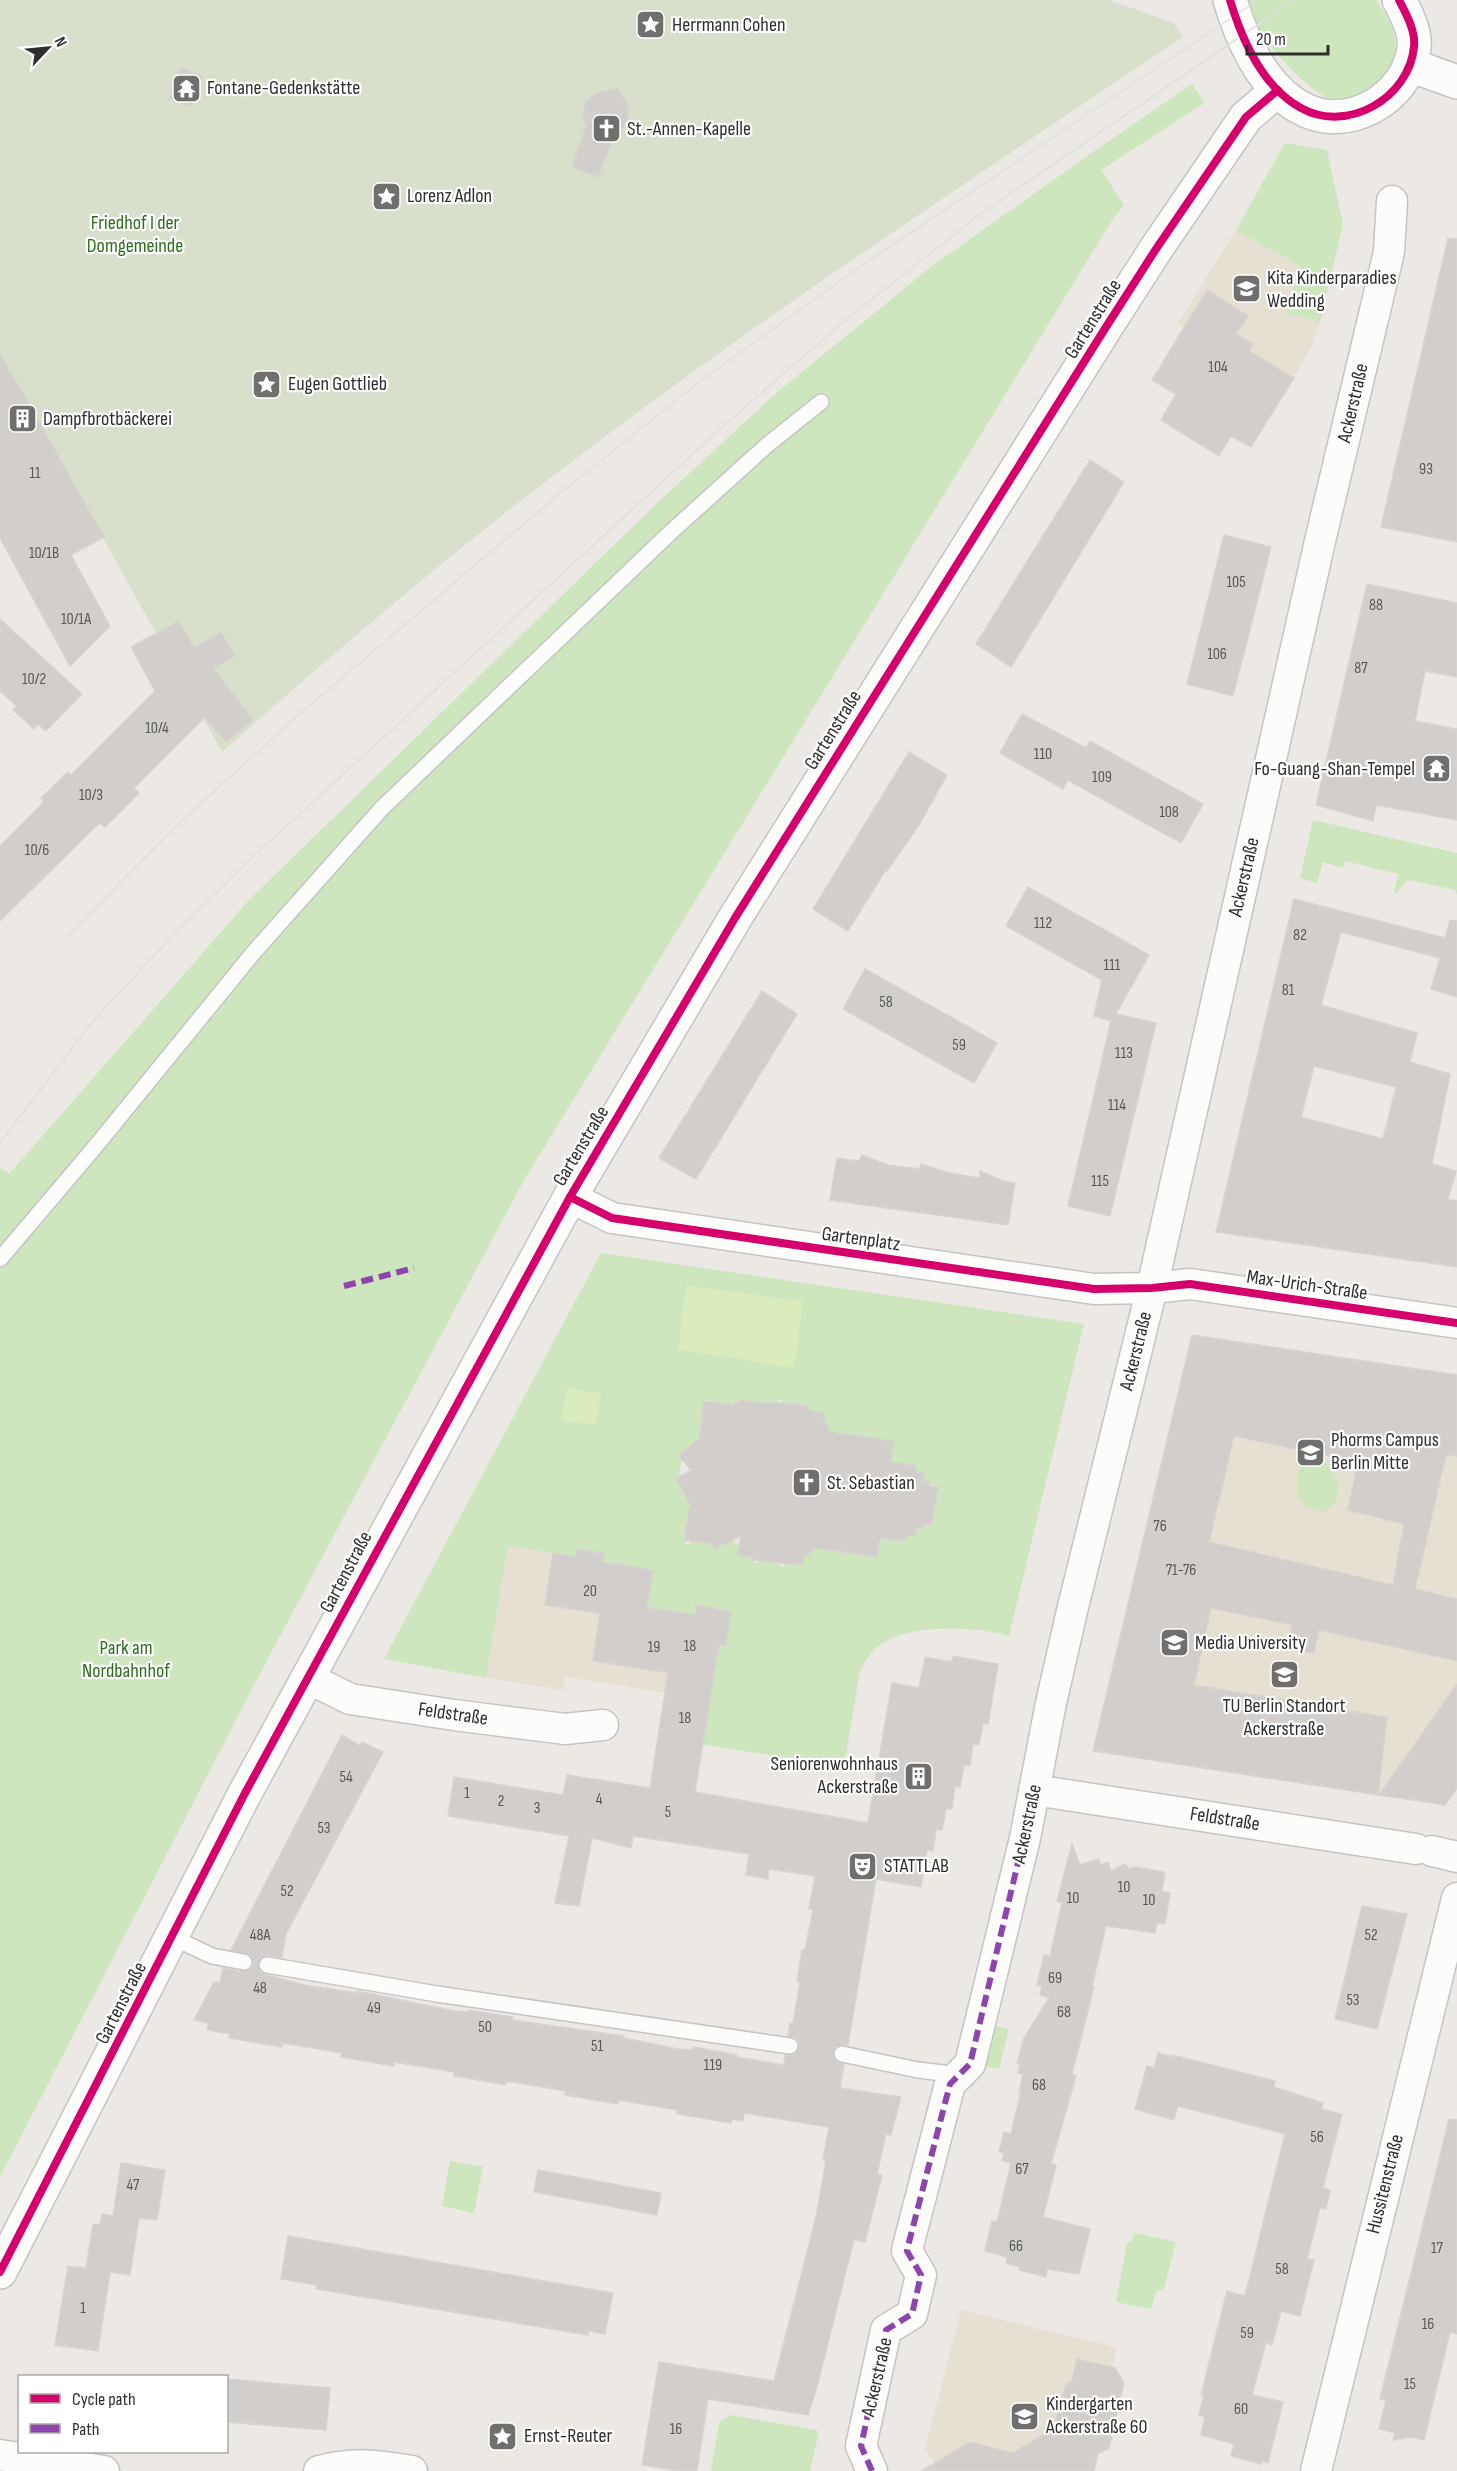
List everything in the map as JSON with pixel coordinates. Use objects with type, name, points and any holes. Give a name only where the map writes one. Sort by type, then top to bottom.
[{"type":"street","points":[[1229,0],[1241,34],[1257,63],[1278,90],[1301,109],[1332,117],[1350,116],[1370,108],[1385,100],[1399,87],[1410,65],[1415,45],[1411,26],[1399,0]]},
{"type":"street","points":[[1410,65],[1457,82]]},
{"type":"street","name":"Gartenstraße","points":[[0,2272],[244,1795],[570,1197],[735,918],[1106,327],[1246,117],[1278,90]]},
{"type":"street","name":"Ackerstraße","points":[[872,2471],[861,2446],[886,2330],[912,2313],[921,2275],[907,2251],[950,2084],[970,2064],[1025,1838],[1072,1611],[1152,1288],[1320,541],[1389,252],[1392,201]]},
{"type":"street","name":"Gartenplatz","points":[[570,1197],[612,1218],[1094,1289],[1152,1288]]},
{"type":"street","name":"Max-Urich-Straße","points":[[1152,1288],[1194,1285],[1457,1323]]},
{"type":"street","name":"Feldstraße","points":[[308,1678],[350,1699],[565,1729],[603,1725]]},
{"type":"street","name":"Feldstraße","points":[[1034,1790],[1435,1853]]},
{"type":"street","name":"Hussitenstraße","points":[[1316,2471],[1457,1898]]},
{"type":"street","points":[[0,2455],[104,2471]]},
{"type":"street","points":[[319,2471],[337,2466],[367,2464],[412,2471]]},
{"type":"lane","points":[[0,1259],[254,952],[382,808],[672,531],[766,446],[821,402]]},
{"type":"lane","points":[[172,1937],[213,1956],[244,1962]]},
{"type":"lane","points":[[267,1965],[437,1994],[790,2046]]},
{"type":"lane","points":[[842,2054],[918,2070],[959,2075]]},
{"type":"shaded area","name":"Kita Kinderparadies Wedding","points":[[1236,230],[1300,266],[1286,312],[1320,322],[1311,348],[1285,392],[1178,323]]},
{"type":"shaded area","points":[[1192,1335],[1457,1375],[1457,1788],[1445,1805],[1093,1751]]},
{"type":"shaded area","points":[[508,1546],[653,1570],[696,1605],[731,1612],[726,1646],[665,1693],[566,1677],[562,1690],[486,1678]]},
{"type":"shaded area","name":"Kindergarten Ackerstraße 60","points":[[961,2310],[1116,2347],[1113,2367],[1124,2383],[1109,2448],[1098,2454],[1094,2471],[933,2471],[935,2463],[925,2449]]},
{"type":"green space","name":"Friedhof I der Domgemeinde","points":[[0,0],[1109,0],[1174,23],[1183,37],[876,244],[648,404],[439,566],[351,639],[222,752],[0,353]]},
{"type":"green space","points":[[1247,0],[1376,0],[1393,30],[1395,41],[1391,65],[1376,86],[1355,99],[1343,101],[1321,95],[1289,67],[1261,34],[1253,20]]},
{"type":"green space","name":"Park am Nordbahnhof","points":[[1192,84],[1204,102],[1203,104],[1101,170],[1124,205],[1111,222],[523,1182],[265,1664],[0,2177],[1,1168],[9,1174],[250,899],[653,507],[775,394],[932,266]]},
{"type":"green space","points":[[1285,143],[1327,150],[1343,224],[1320,322],[1286,313],[1300,266],[1236,230]]},
{"type":"green space","points":[[1313,820],[1457,853],[1457,895],[1455,890],[1410,880],[1394,894],[1398,874],[1345,861],[1343,868],[1323,862],[1317,883],[1300,878]]},
{"type":"green space","points":[[601,1253],[1084,1324],[1009,1636],[980,1630],[946,1628],[897,1636],[876,1648],[860,1671],[844,1767],[701,1744],[719,1645],[726,1646],[731,1612],[696,1605],[695,1615],[647,1607],[653,1570],[602,1562],[604,1553],[578,1549],[576,1557],[508,1546],[486,1678],[384,1659]],"holes":[[[709,1399],[711,1402],[732,1405],[777,1404],[776,1401],[780,1399],[782,1403],[803,1406],[807,1404],[806,1412],[825,1413],[824,1423],[831,1431],[831,1435],[841,1437],[842,1433],[894,1441],[891,1462],[895,1462],[898,1469],[902,1463],[913,1465],[926,1482],[938,1487],[932,1525],[924,1524],[923,1528],[917,1527],[916,1536],[909,1535],[903,1541],[880,1538],[877,1557],[814,1546],[814,1550],[804,1555],[803,1565],[784,1563],[785,1566],[782,1567],[780,1564],[760,1561],[756,1564],[754,1561],[757,1555],[738,1555],[739,1545],[735,1544],[733,1538],[714,1549],[712,1544],[692,1541],[687,1545],[685,1541],[688,1539],[693,1508],[690,1504],[694,1500],[681,1482],[678,1483],[676,1479],[679,1477],[682,1459],[679,1456],[702,1441],[708,1405],[706,1401]]]},
{"type":"green space","points":[[686,1285],[803,1301],[794,1368],[678,1350]]},
{"type":"green space","points":[[567,1387],[601,1394],[595,1426],[561,1420]]},
{"type":"green space","points":[[1312,1460],[1329,1464],[1338,1482],[1336,1502],[1324,1512],[1307,1507],[1297,1496],[1297,1477],[1300,1467]]},
{"type":"green space","points":[[995,2026],[1009,2029],[999,2069],[984,2066]]},
{"type":"green space","points":[[450,2161],[483,2167],[474,2213],[442,2206]]},
{"type":"green space","points":[[1134,2233],[1176,2242],[1164,2288],[1156,2292],[1151,2309],[1116,2302],[1127,2243],[1131,2242]]},
{"type":"green space","points":[[731,2415],[819,2432],[810,2471],[711,2471],[719,2422]]},
{"type":"building","name":"Fontane-Gedenkstätte","points":[[181,68],[202,76],[192,106],[169,99]]},
{"type":"building","name":"St.-Annen-Kapelle","points":[[617,88],[628,104],[628,118],[623,128],[614,136],[598,177],[572,167],[586,126],[583,114],[586,101],[597,93]]},
{"type":"building","points":[[1448,238],[1457,239],[1457,542],[1381,527]]},
{"type":"building","points":[[1207,290],[1248,316],[1236,334],[1253,344],[1249,351],[1294,378],[1251,447],[1231,436],[1219,456],[1161,420],[1176,394],[1152,380]]},
{"type":"building","points":[[0,353],[104,537],[71,555],[110,626],[70,666],[0,538]]},
{"type":"building","points":[[1090,460],[1124,482],[1011,667],[976,644]]},
{"type":"building","points":[[1224,535],[1271,547],[1233,696],[1187,684]]},
{"type":"building","points":[[1367,584],[1457,603],[1457,677],[1425,671],[1415,721],[1457,729],[1457,820],[1376,805],[1373,821],[1316,805]]},
{"type":"building","points":[[0,619],[82,694],[46,731],[38,724],[34,729],[13,710],[17,706],[0,691]]},
{"type":"building","points":[[179,621],[194,648],[221,632],[235,656],[213,668],[253,720],[226,742],[205,717],[134,788],[139,793],[105,827],[99,823],[0,921],[0,846],[44,802],[41,798],[68,772],[71,775],[155,691],[131,647]]},
{"type":"building","points":[[1022,714],[1086,748],[1090,741],[1203,804],[1181,843],[1068,780],[1063,789],[1000,753]]},
{"type":"building","points":[[909,752],[947,775],[919,825],[885,871],[848,931],[813,909]]},
{"type":"building","points":[[1028,887],[1149,955],[1116,1014],[1156,1023],[1110,1216],[1068,1206],[1111,1021],[1094,1016],[1102,980],[1006,926]]},
{"type":"building","points":[[1294,899],[1445,938],[1450,920],[1457,921],[1457,997],[1431,989],[1440,958],[1341,932],[1321,1005],[1417,1033],[1410,1062],[1450,1074],[1432,1164],[1456,1171],[1448,1199],[1457,1201],[1457,1267],[1216,1232]],"holes":[[[1314,1066],[1396,1087],[1383,1139],[1301,1117]]]},
{"type":"building","points":[[865,969],[997,1043],[974,1083],[843,1009]]},
{"type":"building","points":[[762,991],[797,1014],[696,1179],[659,1158]]},
{"type":"building","points":[[862,1155],[888,1165],[920,1169],[921,1164],[949,1173],[980,1178],[980,1171],[1003,1181],[1015,1183],[1008,1225],[830,1200],[837,1158],[859,1161]]},
{"type":"building","points":[[1192,1335],[1457,1375],[1457,1456],[1446,1455],[1415,1589],[1457,1599],[1457,1661],[1319,1630],[1314,1653],[1287,1648],[1292,1625],[1211,1608],[1194,1685],[1387,1717],[1378,1795],[1093,1751]],"holes":[[[1234,1436],[1358,1462],[1348,1510],[1404,1524],[1393,1585],[1209,1542]]]},
{"type":"building","name":"St. Sebastian","points":[[742,1400],[808,1406],[810,1410],[825,1413],[824,1423],[831,1432],[894,1441],[891,1462],[913,1465],[918,1472],[925,1473],[924,1481],[930,1482],[929,1486],[938,1487],[932,1525],[924,1524],[923,1528],[917,1527],[916,1536],[909,1535],[903,1541],[880,1538],[877,1557],[814,1548],[808,1555],[804,1555],[803,1565],[753,1560],[751,1557],[737,1555],[741,1536],[714,1549],[712,1544],[684,1540],[690,1504],[676,1479],[691,1470],[679,1456],[696,1440],[699,1441],[704,1401],[732,1405]]},
{"type":"building","points":[[577,1549],[604,1553],[602,1562],[653,1570],[647,1607],[695,1615],[696,1605],[731,1612],[726,1646],[719,1645],[695,1792],[868,1823],[892,1683],[919,1688],[925,1657],[952,1662],[953,1656],[998,1664],[988,1724],[983,1723],[979,1745],[973,1744],[970,1766],[964,1765],[960,1787],[955,1786],[952,1809],[946,1809],[942,1830],[936,1830],[933,1851],[927,1850],[921,1887],[876,1879],[848,2045],[835,2047],[833,2056],[836,2062],[844,2064],[840,2088],[901,2097],[891,2135],[886,2134],[877,2174],[882,2175],[865,2242],[854,2239],[808,2415],[708,2399],[697,2471],[679,2471],[642,2465],[659,2362],[774,2381],[816,2217],[826,2161],[823,2160],[829,2127],[744,2113],[743,2121],[732,2119],[731,2123],[677,2114],[678,2110],[618,2100],[618,2104],[565,2095],[566,2091],[507,2081],[506,2085],[454,2076],[454,2072],[394,2062],[394,2066],[341,2057],[342,2053],[283,2043],[282,2047],[229,2038],[230,2034],[207,2030],[208,2023],[194,2020],[214,1982],[220,1983],[223,1968],[243,1972],[252,1968],[254,1963],[251,1955],[231,1950],[342,1735],[360,1746],[362,1742],[383,1752],[286,1934],[282,1958],[268,1955],[260,1958],[258,1968],[261,1973],[304,1985],[357,1993],[357,1991],[454,2011],[468,2012],[469,2010],[513,2017],[512,2020],[624,2036],[624,2038],[678,2049],[693,2050],[693,2047],[784,2065],[785,2055],[793,2055],[797,2052],[799,2042],[796,2038],[788,2036],[790,2023],[793,2023],[800,1982],[797,1981],[802,1950],[805,1950],[813,1910],[809,1909],[815,1876],[769,1869],[768,1879],[746,1875],[749,1854],[633,1836],[631,1848],[592,1838],[579,1906],[555,1903],[569,1836],[448,1816],[454,1777],[563,1795],[567,1775],[650,1788],[668,1673],[593,1661],[600,1613],[545,1605],[553,1553],[576,1557]]},
{"type":"building","points":[[1457,1684],[1457,1788],[1445,1805],[1379,1795]]},
{"type":"building","points":[[1072,1844],[1080,1865],[1098,1859],[1101,1865],[1108,1862],[1111,1871],[1125,1864],[1129,1869],[1135,1867],[1165,1872],[1162,1891],[1170,1893],[1165,1924],[1157,1923],[1155,1933],[1106,1926],[1092,1986],[1094,1987],[1072,2074],[1076,2076],[1051,2164],[1056,2165],[1043,2217],[1090,2229],[1079,2274],[1047,2269],[1046,2277],[1019,2270],[1020,2267],[1006,2263],[1007,2257],[985,2251],[992,2221],[997,2222],[1011,2163],[1002,2161],[1004,2153],[999,2152],[1004,2132],[1011,2134],[1021,2091],[1019,2091],[1023,2074],[1018,2073],[1020,2064],[1017,2063],[1024,2038],[1049,1998],[1040,1995],[1042,1986],[1037,1985],[1044,1955],[1050,1956],[1062,1903],[1057,1901]]},
{"type":"building","points":[[1362,1906],[1407,1914],[1377,2029],[1335,2019]]},
{"type":"building","points":[[1158,2053],[1275,2081],[1274,2087],[1323,2103],[1321,2109],[1342,2114],[1323,2188],[1330,2190],[1326,2209],[1320,2208],[1307,2259],[1314,2260],[1300,2316],[1281,2311],[1272,2345],[1266,2343],[1252,2395],[1283,2402],[1268,2463],[1262,2461],[1261,2464],[1231,2456],[1234,2444],[1201,2435],[1205,2417],[1199,2415],[1204,2395],[1201,2395],[1227,2291],[1245,2296],[1285,2134],[1178,2106],[1174,2120],[1135,2109],[1147,2066],[1154,2068]]},
{"type":"building","points":[[1449,2119],[1457,2120],[1457,2334],[1450,2332],[1424,2440],[1411,2437],[1393,2440],[1395,2433],[1379,2429],[1386,2400],[1380,2399]]},
{"type":"building","points":[[121,2163],[165,2170],[157,2220],[139,2218],[130,2275],[110,2272],[98,2351],[55,2345],[68,2266],[86,2268],[93,2224],[100,2225],[102,2214],[113,2216]]},
{"type":"building","points":[[538,2170],[661,2193],[657,2215],[534,2192]]},
{"type":"building","points":[[288,2236],[613,2293],[605,2334],[588,2331],[588,2335],[316,2289],[317,2285],[281,2279]]},
{"type":"building","points":[[1077,2359],[1115,2368],[1124,2383],[1109,2448],[1098,2454],[1094,2471],[921,2471],[970,2442],[1013,2453],[1054,2428],[1065,2386],[1072,2380]]},
{"type":"building","points":[[228,2379],[330,2388],[326,2430],[228,2422]]},
{"type":"tram line","points":[[68,936],[176,826],[296,717],[559,494],[703,379],[861,266],[1258,0]]},
{"type":"tram line","points":[[0,1143],[92,1022],[180,928],[256,854],[720,429],[842,323],[979,215],[1294,0]]},
{"type":"marked path","points":[[344,1286],[414,1268]]},
{"type":"marked path","points":[[872,2471],[861,2446],[886,2330],[912,2314],[921,2275],[907,2251],[908,2246],[950,2084],[970,2064],[1026,1829]]},
{"type":"cycle path","points":[[1230,0],[1247,46],[1275,88],[1301,108],[1319,115],[1337,117],[1356,114],[1373,106],[1388,96],[1401,82],[1410,65],[1414,41],[1410,23],[1399,0]]},
{"type":"cycle path","points":[[0,2272],[244,1795],[570,1197],[735,918],[1106,327],[1246,117],[1278,90]]},
{"type":"cycle path","points":[[570,1197],[612,1218],[1094,1289],[1152,1288],[1190,1284],[1457,1323]]},
{"type":"place","name":"Herrmann Cohen","points":[[651,25]]},
{"type":"place","name":"Fontane-Gedenkstätte","points":[[186,88]]},
{"type":"place","name":"St.-Annen-Kapelle","points":[[606,129]]},
{"type":"place","name":"Lorenz Adlon","points":[[386,196]]},
{"type":"place","name":"Kita Kinderparadies Wedding","points":[[1246,289]]},
{"type":"place","name":"Eugen Gottlieb","points":[[267,384]]},
{"type":"place","name":"Dampfbrotbäckerei","points":[[22,419]]},
{"type":"place","name":"Fo-Guang-Shan-Tempel","points":[[1436,769]]},
{"type":"place","name":"Phorms Campus Berlin Mitte","points":[[1310,1452]]},
{"type":"place","name":"St. Sebastian","points":[[806,1483]]},
{"type":"place","name":"Media University","points":[[1174,1643]]},
{"type":"place","name":"TU Berlin Standort Ackerstraße","points":[[1284,1675]]},
{"type":"place","name":"Seniorenwohnhaus Ackerstraße","points":[[919,1776]]},
{"type":"place","name":"STATTLAB","points":[[863,1866]]},
{"type":"place","name":"Kindergarten Ackerstraße 60","points":[[1025,2416]]},
{"type":"place","name":"Ernst-Reuter","points":[[503,2436]]}]
